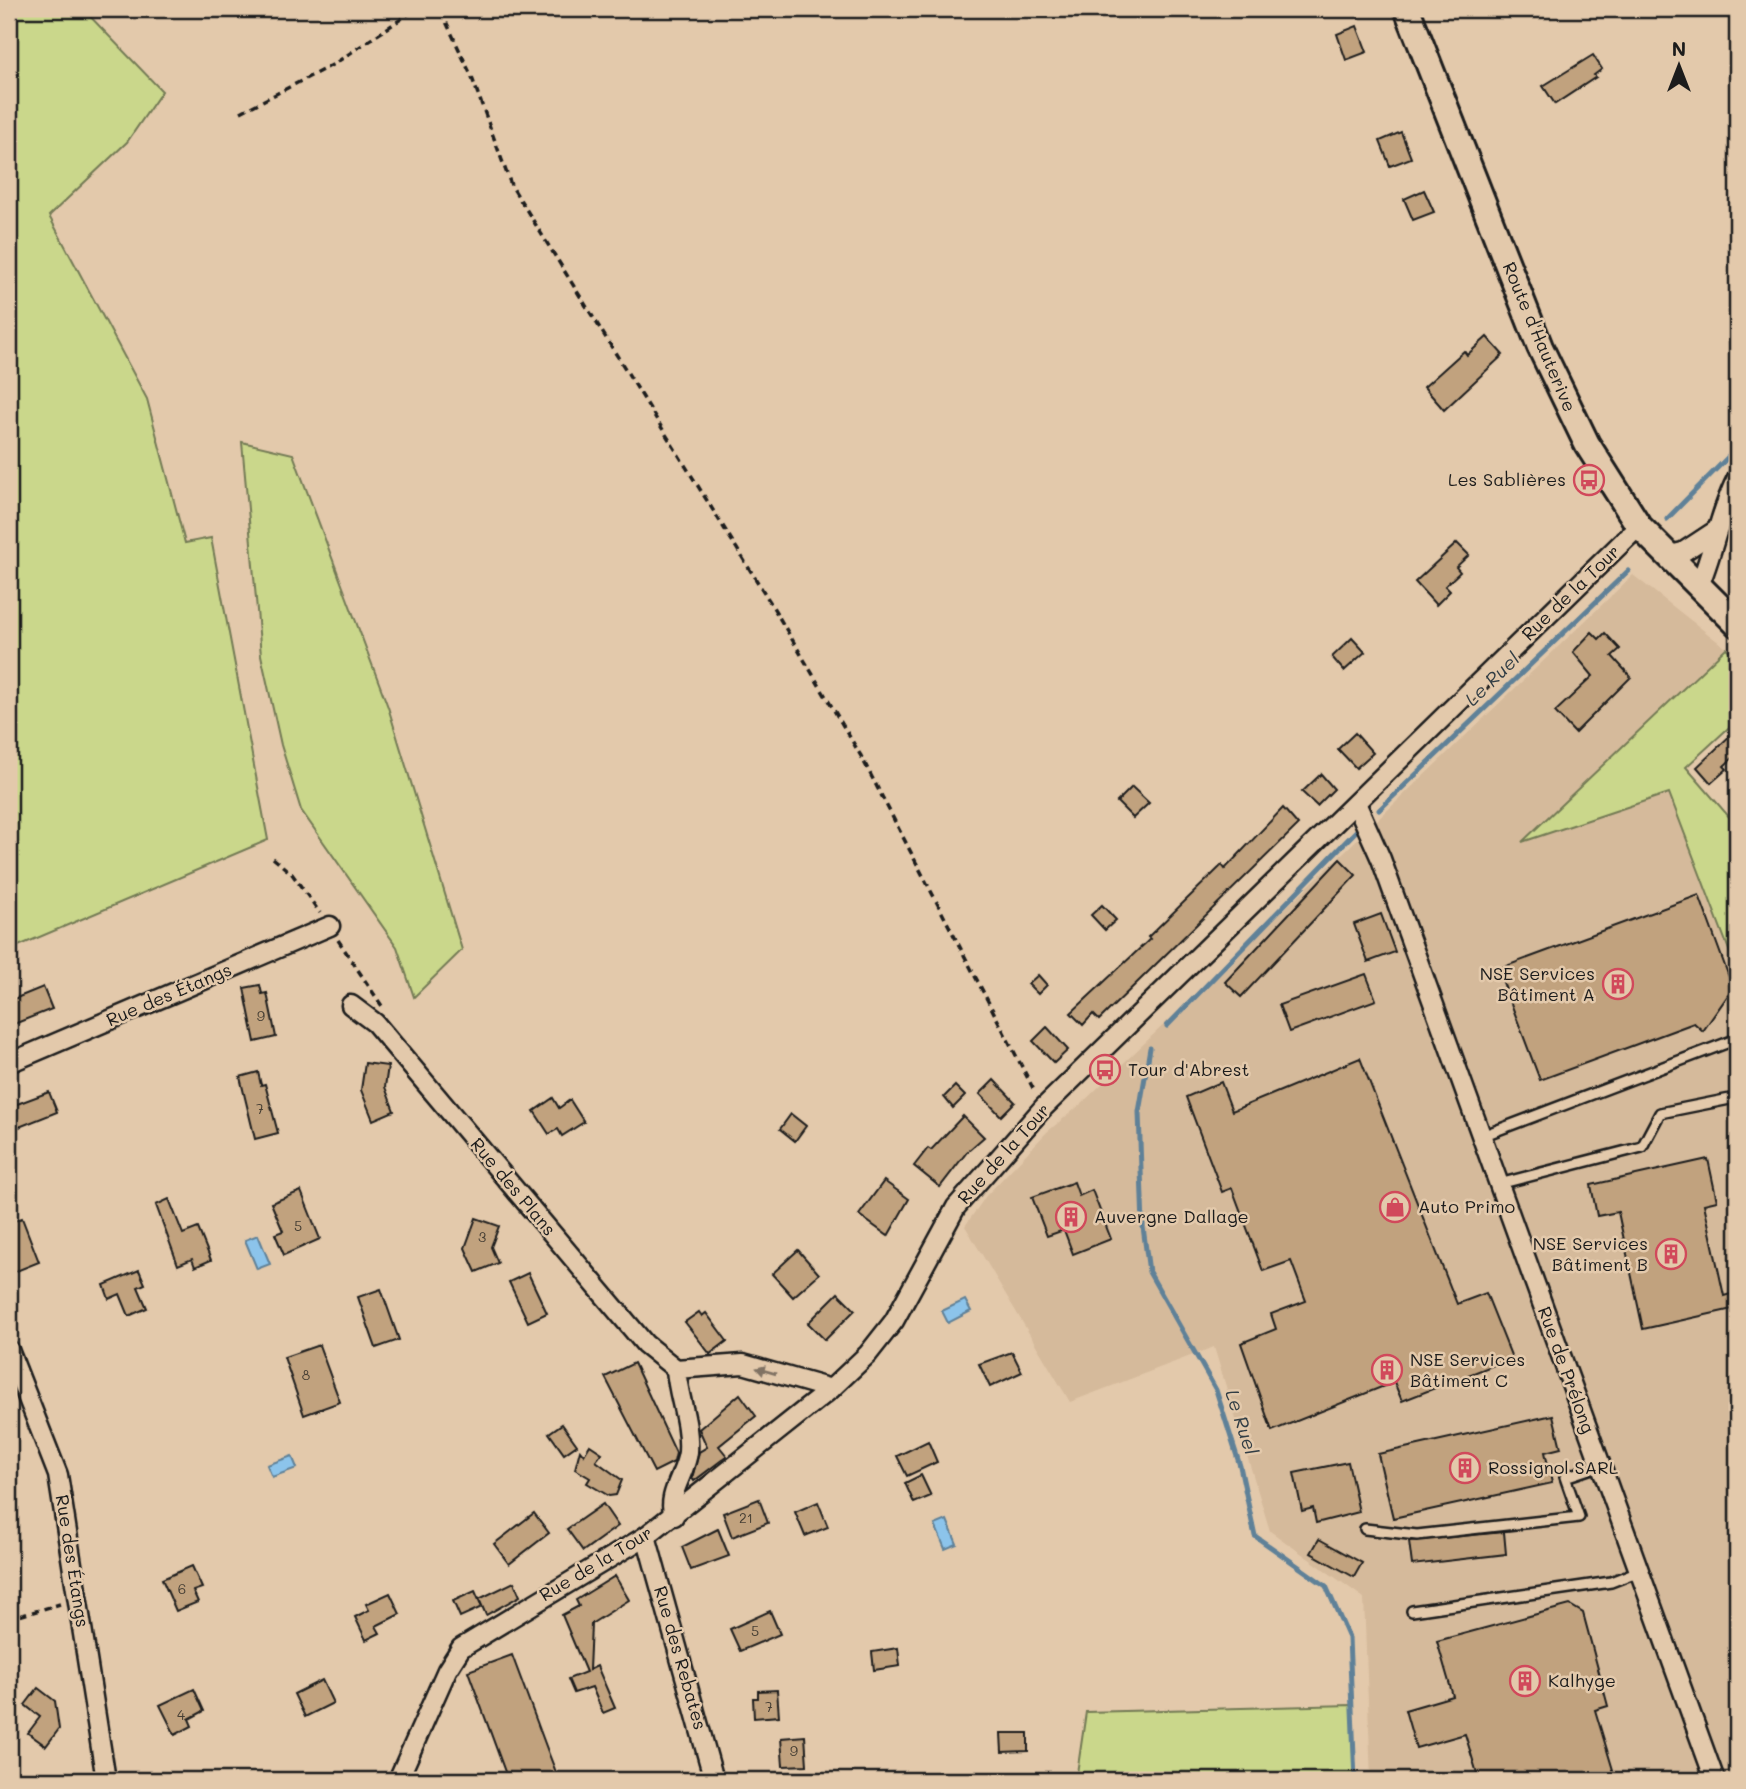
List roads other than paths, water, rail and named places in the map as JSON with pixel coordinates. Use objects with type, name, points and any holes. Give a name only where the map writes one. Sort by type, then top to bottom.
[{"type":"main road","name":"Route d'Hauterive","points":[[1407,9],[1540,346],[1587,444],[1639,526],[1666,556],[1737,624]]},
{"type":"street","points":[[1698,588],[1712,557],[1718,529],[1737,478]]},
{"type":"street","name":"Rue de la Tour","points":[[398,1780],[446,1670],[461,1648],[674,1516],[831,1389],[868,1354],[894,1321],[956,1207],[1043,1108],[1639,526]]},
{"type":"street","points":[[1666,556],[1683,552],[1718,529]]},
{"type":"street","name":"Rue de Prélong","points":[[1356,803],[1381,859],[1715,1780]]},
{"type":"street","name":"Rue des Étangs","points":[[9,1063],[330,926]]},
{"type":"street","name":"Rue des Plans","points":[[351,1005],[375,1023],[645,1343],[676,1369]]},
{"type":"street","name":"Rue des Étangs","points":[[9,1350],[58,1475],[106,1780]]},
{"type":"street","points":[[674,1516],[670,1506],[688,1454],[688,1422],[677,1387],[676,1369],[743,1364],[831,1389]]},
{"type":"street","name":"Rue des Rebates","points":[[646,1535],[714,1780]]},
{"type":"lane","points":[[1482,1136],[1737,1039]]},
{"type":"lane","points":[[1499,1184],[1642,1147],[1660,1113],[1735,1098],[1737,1109]]},
{"type":"lane","points":[[1364,1529],[1417,1535],[1580,1517],[1565,1477],[1601,1465]]},
{"type":"lane","points":[[1412,1611],[1611,1582],[1639,1571]]},
{"type":"water","points":[[258,1235],[270,1264],[257,1269],[245,1240]]},
{"type":"water","points":[[965,1300],[971,1311],[948,1323],[942,1311]]},
{"type":"water","points":[[292,1456],[297,1468],[272,1477],[267,1465]]},
{"type":"water","points":[[947,1520],[957,1544],[945,1549],[935,1525]]},
{"type":"waterway","name":"Le Ruel","points":[[1667,519],[1737,448]]},
{"type":"waterway","name":"Le Ruel","points":[[1379,810],[1628,571]]},
{"type":"waterway","name":"Le Ruel","points":[[1167,1026],[1357,830]]},
{"type":"waterway","name":"Le Ruel","points":[[1150,1048],[1139,1112],[1143,1227],[1149,1272],[1216,1390],[1240,1466],[1255,1536],[1326,1586],[1349,1638],[1355,1780]]},
{"type":"place","name":"Les Sablières","points":[[1589,480]]},
{"type":"place","name":"NSE Services Bâtiment A","points":[[1618,984]]},
{"type":"place","name":"Tour d'Abrest","points":[[1105,1070]]},
{"type":"place","name":"Auto Primo","points":[[1395,1207]]},
{"type":"place","name":"Auvergne Dallage","points":[[1071,1217]]},
{"type":"place","name":"NSE Services Bâtiment B","points":[[1671,1254]]},
{"type":"place","name":"NSE Services Bâtiment C","points":[[1387,1370]]},
{"type":"place","name":"Rossignol SARL","points":[[1465,1468]]},
{"type":"place","name":"Kalhyge","points":[[1525,1681]]}]
